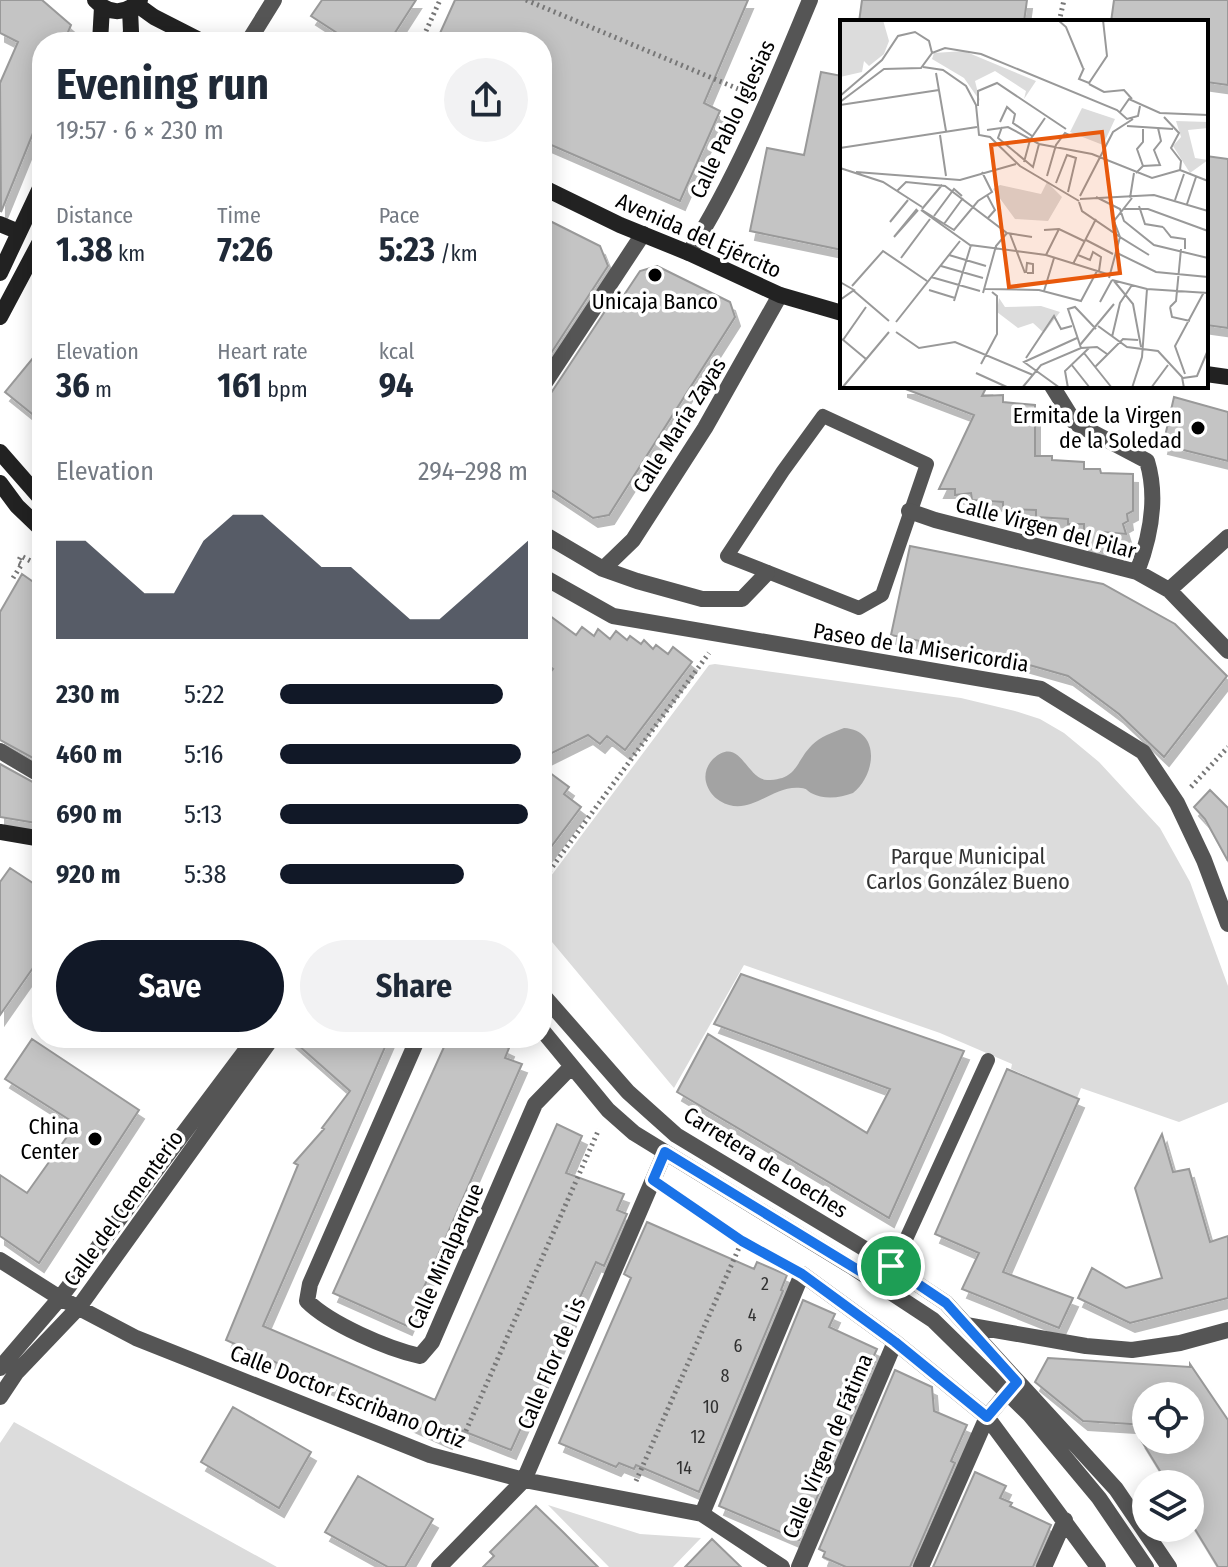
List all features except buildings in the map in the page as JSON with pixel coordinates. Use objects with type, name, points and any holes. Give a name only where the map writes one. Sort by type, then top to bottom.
[{"type":"street","points":[[254,32],[274,0]]},
{"type":"street","name":"Calle Pablo Iglesias","points":[[689,253],[709,220],[767,101],[810,0]]},
{"type":"street","points":[[99,32],[98,4],[116,12],[135,4]]},
{"type":"street","points":[[131,32],[135,4]]},
{"type":"street","points":[[135,4],[183,32]]},
{"type":"street","name":"Avenida del Ejército","points":[[552,192],[780,295],[840,312]]},
{"type":"street","points":[[0,273],[32,205]]},
{"type":"street","points":[[0,224],[19,232]]},
{"type":"street","points":[[552,372],[643,234]]},
{"type":"street","points":[[0,317],[32,257]]},
{"type":"street","name":"Calle María Zayas","points":[[603,569],[633,540],[705,428],[780,295]]},
{"type":"street","points":[[1208,374],[1228,377]]},
{"type":"street","points":[[1053,388],[1075,423],[1147,461],[1153,480],[1152,500],[1147,547],[1137,572]]},
{"type":"street","points":[[0,452],[32,489]]},
{"type":"street","points":[[0,483],[32,520]]},
{"type":"street","name":"Calle Virgen del Pilar","points":[[909,511],[1137,572],[1169,590],[1228,651]]},
{"type":"street","points":[[1169,590],[1228,537]]},
{"type":"street","points":[[552,539],[603,569],[702,599],[742,599],[767,573]]},
{"type":"street","name":"Paseo de la Misericordia","points":[[552,582],[613,616],[1041,689],[1143,752],[1177,803],[1204,860],[1228,924]]},
{"type":"street","points":[[0,751],[32,770]]},
{"type":"street","points":[[0,832],[32,837]]},
{"type":"street","name":"Carretera de Loeches","points":[[552,1005],[628,1092],[676,1135],[946,1303],[968,1326],[1029,1414],[1099,1498],[1146,1567]]},
{"type":"street","name":"Carretera de Loeches","points":[[552,1043],[608,1110],[634,1133],[881,1284],[933,1320],[1012,1387],[1116,1489],[1169,1567]]},
{"type":"street","name":"Calle del Cementerio","points":[[0,1368],[60,1298],[248,1048]]},
{"type":"street","name":"Calle del Cementerio","points":[[0,1397],[16,1373],[79,1307],[265,1048]]},
{"type":"street","name":"Calle Miralparque","points":[[414,1048],[310,1284],[307,1301],[320,1313],[400,1351],[420,1356],[432,1342],[535,1104],[571,1067]]},
{"type":"street","name":"Calle Flor de Lis","points":[[439,1567],[524,1480],[665,1152]]},
{"type":"street","name":"Calle Doctor Escribano Ortiz","points":[[0,1260],[60,1298],[136,1338],[430,1455],[524,1480],[702,1514],[782,1567]]},
{"type":"street","points":[[702,1514],[802,1274],[895,1342],[987,1417],[1098,1567]]},
{"type":"street","points":[[933,1320],[1086,1346],[1132,1350],[1180,1343],[1228,1330]]},
{"type":"street","name":"Calle Virgen de Fátima","points":[[799,1567],[895,1342]]},
{"type":"street","points":[[921,1567],[987,1417],[1012,1387]]},
{"type":"street","points":[[1044,1567],[1065,1520]]},
{"type":"lane","points":[[823,416],[927,464],[909,511],[882,595],[859,608],[727,556],[823,416]]},
{"type":"lane","points":[[881,1284],[988,1060]]},
{"type":"path","points":[[426,32],[440,0]]},
{"type":"path","points":[[526,0],[767,101]]},
{"type":"path","points":[[1059,20],[1064,0]]},
{"type":"path","points":[[13,578],[22,564],[18,562],[21,556],[32,562]]},
{"type":"path","points":[[552,867],[721,636]]},
{"type":"path","points":[[1177,803],[1228,747]]},
{"type":"path","points":[[453,1461],[608,1110]]},
{"type":"path","points":[[653,1180],[742,1241],[802,1274]]},
{"type":"path","points":[[628,1499],[742,1241]]},
{"type":"green space","name":"Parque Municipal Carlos González Bueno","points":[[709,665],[961,698],[1015,711],[1040,719],[1064,733],[1099,762],[1160,828],[1190,882],[1228,986],[1228,1102],[1179,1122],[1081,1088],[1077,1098],[1011,1069],[1012,1064],[940,1033],[744,965],[674,1088],[552,942],[552,875]]},
{"type":"green space","points":[[14,1422],[277,1567],[0,1567],[0,1443]]},
{"type":"green space","points":[[548,1505],[640,1534],[701,1538],[673,1567],[609,1567]]},
{"type":"shaded area","points":[[844,728],[864,736],[871,754],[866,776],[853,793],[827,797],[805,789],[790,788],[741,806],[720,801],[708,788],[705,776],[708,767],[722,753],[736,754],[760,778],[777,779],[795,769],[815,742]]},
{"type":"place","name":"Unicaja Banco","points":[[655,275]]},
{"type":"place","name":"Ermita de la Virgen de la Soledad","points":[[1198,428]]},
{"type":"place","name":"China Center","points":[[95,1139]]},
{"type":"route","points":[[665,1152],[881,1284],[891,1266],[946,1303],[1017,1382],[987,1417],[895,1342],[802,1274],[742,1241],[653,1180],[665,1152]]}]
